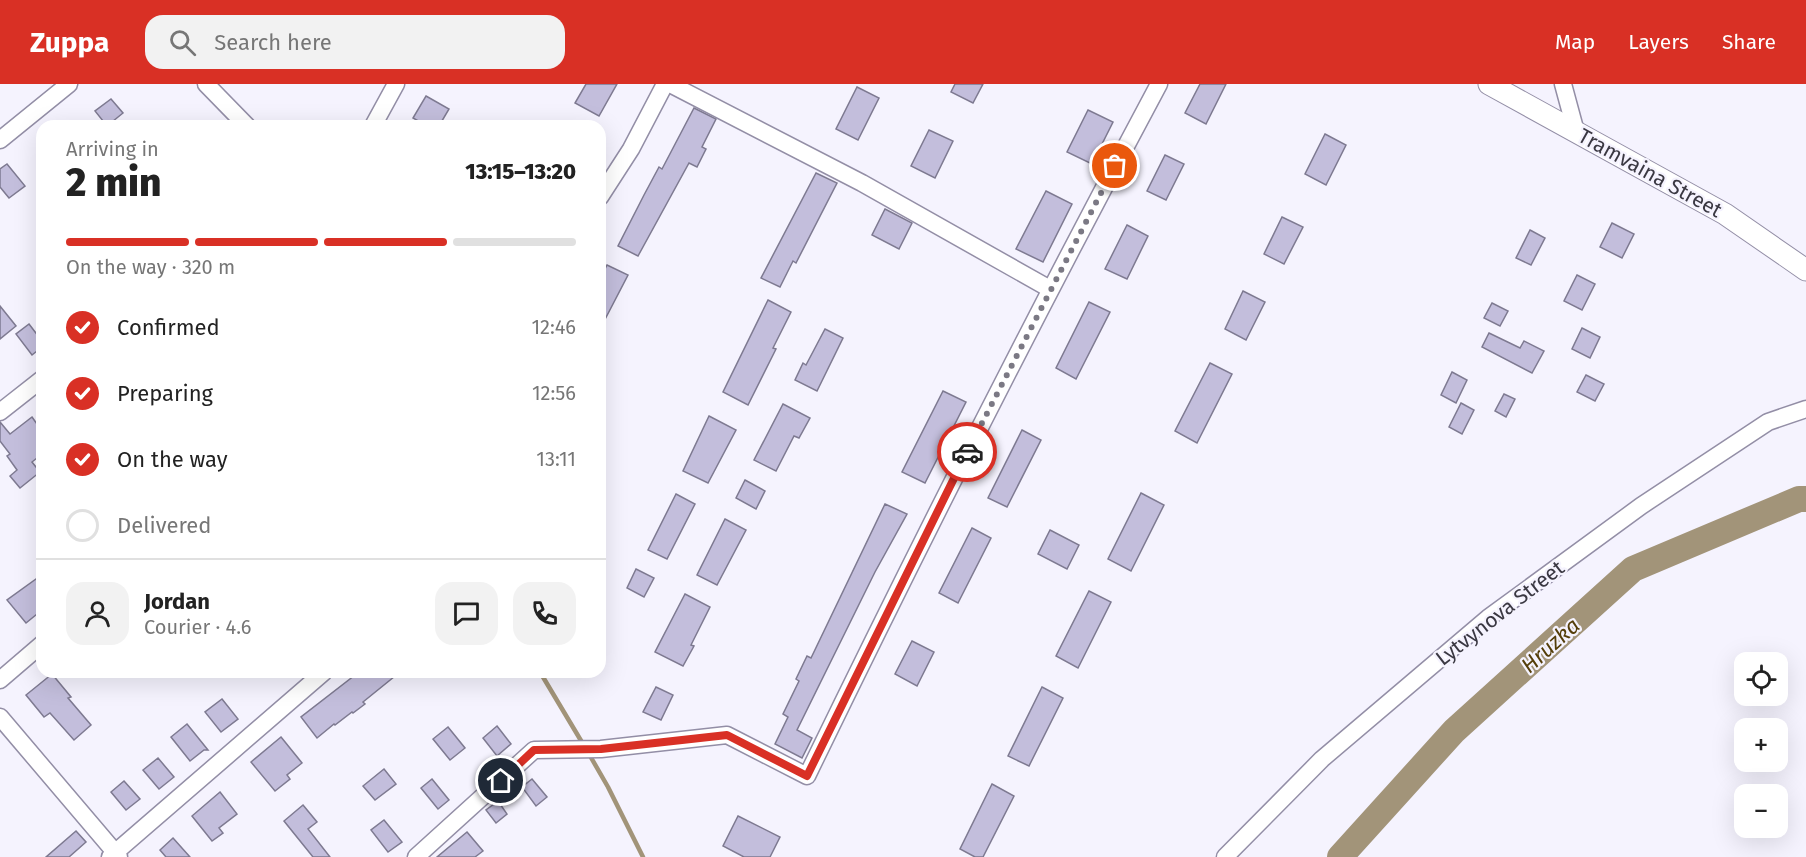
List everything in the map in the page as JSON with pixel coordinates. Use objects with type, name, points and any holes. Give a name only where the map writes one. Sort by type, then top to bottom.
[{"type":"street","points":[[0,140],[69,84]]},
{"type":"street","points":[[206,84],[241,120]]},
{"type":"street","points":[[376,120],[396,84]]},
{"type":"street","points":[[606,187],[631,148],[665,84]]},
{"type":"street","points":[[670,84],[862,183],[1050,289]]},
{"type":"street","points":[[416,857],[534,750],[601,749],[727,735],[807,776],[1050,289],[1159,84]]},
{"type":"street","name":"Tramvaina Street","points":[[1489,84],[1725,214],[1806,270]]},
{"type":"street","points":[[1563,84],[1576,132]]},
{"type":"street","points":[[0,412],[36,384]]},
{"type":"street","name":"Lytvynova Street","points":[[1225,857],[1322,759],[1488,618],[1641,506],[1768,422],[1806,409]]},
{"type":"street","points":[[0,680],[36,649]]},
{"type":"street","points":[[0,717],[114,856],[317,678]]},
{"type":"building","points":[[586,84],[617,84],[599,116],[575,103]]},
{"type":"building","points":[[955,84],[983,84],[973,103],[951,92]]},
{"type":"building","points":[[1200,84],[1226,84],[1206,124],[1185,113]]},
{"type":"building","points":[[857,87],[879,98],[858,140],[836,129]]},
{"type":"building","points":[[426,96],[449,109],[443,120],[413,118]]},
{"type":"building","points":[[111,99],[123,113],[114,120],[102,120],[95,111]]},
{"type":"building","points":[[694,108],[716,119],[702,147],[706,149],[697,167],[689,163],[638,256],[618,246],[659,167],[662,169]]},
{"type":"building","points":[[1088,110],[1113,122],[1092,164],[1067,152]]},
{"type":"building","points":[[929,130],[953,141],[935,178],[911,166]]},
{"type":"building","points":[[1325,134],[1346,145],[1326,185],[1305,174]]},
{"type":"building","points":[[1165,155],[1184,164],[1166,200],[1147,191]]},
{"type":"building","points":[[7,164],[25,186],[9,198],[0,187],[0,169]]},
{"type":"building","points":[[816,173],[837,183],[796,263],[793,261],[780,287],[761,278]]},
{"type":"building","points":[[1046,191],[1072,204],[1043,262],[1016,249]]},
{"type":"building","points":[[885,209],[912,223],[899,249],[872,235]]},
{"type":"building","points":[[1282,217],[1303,227],[1284,264],[1264,254]]},
{"type":"building","points":[[1612,223],[1634,234],[1622,258],[1600,247]]},
{"type":"building","points":[[1127,225],[1148,236],[1127,279],[1105,269]]},
{"type":"building","points":[[1530,230],[1545,238],[1531,265],[1516,258]]},
{"type":"building","points":[[607,265],[628,275],[606,317]]},
{"type":"building","points":[[1577,275],[1595,284],[1582,310],[1564,301]]},
{"type":"building","points":[[1243,291],[1265,302],[1246,340],[1225,329]]},
{"type":"building","points":[[768,300],[791,312],[773,348],[776,349],[748,405],[723,392]]},
{"type":"building","points":[[1089,302],[1110,312],[1076,379],[1056,368]]},
{"type":"building","points":[[1492,303],[1508,311],[1500,326],[1484,318]]},
{"type":"building","points":[[0,306],[16,326],[0,339]]},
{"type":"building","points":[[29,324],[36,333],[36,352],[32,355],[16,334]]},
{"type":"building","points":[[1582,328],[1600,337],[1590,358],[1572,349]]},
{"type":"building","points":[[825,329],[843,338],[817,391],[795,380],[803,363],[806,365]]},
{"type":"building","points":[[1489,333],[1520,348],[1524,341],[1544,351],[1532,373],[1482,347]]},
{"type":"building","points":[[1210,363],[1232,374],[1197,443],[1175,431]]},
{"type":"building","points":[[1452,372],[1467,380],[1456,403],[1441,395]]},
{"type":"building","points":[[1586,375],[1604,384],[1595,401],[1577,392]]},
{"type":"building","points":[[943,391],[966,402],[925,483],[902,472]]},
{"type":"building","points":[[1504,394],[1515,399],[1506,417],[1495,411]]},
{"type":"building","points":[[1461,403],[1474,410],[1462,434],[1449,427]]},
{"type":"building","points":[[783,404],[810,418],[799,438],[794,436],[776,471],[754,460]]},
{"type":"building","points":[[709,416],[736,430],[708,483],[683,471]]},
{"type":"building","points":[[32,417],[36,423],[36,459],[32,462],[36,467],[36,475],[20,488],[10,476],[17,470],[7,456],[10,454],[0,441],[0,422],[10,434]]},
{"type":"building","points":[[1022,430],[1041,440],[1007,507],[988,498]]},
{"type":"building","points":[[745,480],[765,491],[756,509],[736,498]]},
{"type":"building","points":[[1141,493],[1164,505],[1131,571],[1108,559]]},
{"type":"building","points":[[676,494],[695,504],[667,559],[648,550]]},
{"type":"building","points":[[885,504],[907,514],[875,572],[797,730],[812,738],[802,758],[775,744],[788,717],[783,714],[799,681],[796,679],[807,656],[811,658]]},
{"type":"building","points":[[725,519],[746,530],[717,585],[697,575]]},
{"type":"building","points":[[972,528],[991,538],[958,603],[939,593]]},
{"type":"building","points":[[1050,530],[1079,545],[1067,569],[1038,554]]},
{"type":"building","points":[[636,569],[654,578],[644,597],[627,588]]},
{"type":"building","points":[[36,579],[36,615],[26,623],[7,600]]},
{"type":"building","points":[[1089,591],[1111,602],[1078,668],[1056,656]]},
{"type":"building","points":[[685,594],[710,607],[683,666],[655,652]]},
{"type":"building","points":[[912,641],[934,652],[917,686],[895,674]]},
{"type":"building","points":[[47,678],[55,678],[71,697],[68,698],[91,725],[74,740],[50,713],[44,717],[26,695]]},
{"type":"building","points":[[351,678],[393,678],[363,702],[365,704],[317,738],[301,717]]},
{"type":"building","points":[[656,687],[673,695],[661,720],[643,712]]},
{"type":"building","points":[[1042,687],[1063,698],[1029,766],[1008,756]]},
{"type":"building","points":[[222,699],[238,719],[221,732],[205,712]]},
{"type":"building","points":[[187,724],[208,750],[204,750],[190,761],[171,737]]},
{"type":"building","points":[[497,726],[511,744],[497,756],[483,738]]},
{"type":"building","points":[[448,727],[465,748],[450,760],[433,739]]},
{"type":"building","points":[[281,737],[302,763],[287,775],[290,779],[275,791],[251,762]]},
{"type":"building","points":[[158,758],[174,777],[159,789],[143,770]]},
{"type":"building","points":[[384,769],[396,784],[375,800],[363,786]]},
{"type":"building","points":[[432,779],[449,800],[438,809],[421,788]]},
{"type":"building","points":[[532,779],[547,797],[536,806],[522,787]]},
{"type":"building","points":[[124,781],[140,799],[126,810],[111,792]]},
{"type":"building","points":[[992,784],[1014,796],[983,857],[975,857],[960,849]]},
{"type":"building","points":[[220,792],[237,814],[219,828],[223,833],[212,841],[192,816]]},
{"type":"building","points":[[498,801],[507,814],[496,823],[486,810]]},
{"type":"building","points":[[303,805],[317,822],[308,829],[330,857],[313,857],[284,821]]},
{"type":"building","points":[[738,816],[780,837],[770,857],[744,857],[723,846]]},
{"type":"building","points":[[384,820],[402,842],[388,852],[371,830]]},
{"type":"building","points":[[76,831],[86,842],[69,857],[46,857]]},
{"type":"building","points":[[467,832],[483,851],[475,857],[437,857]]},
{"type":"building","points":[[173,838],[190,857],[166,857],[160,850]]},
{"type":"waterway","name":"Hruzka","points":[[1340,857],[1454,731],[1633,569],[1799,499],[1806,499]]},
{"type":"waterway","points":[[544,678],[583,744]]},
{"type":"waterway","points":[[589,754],[643,857]]},
{"type":"way so far","points":[[967,452],[1115,166]]},
{"type":"route","points":[[501,781],[534,750],[601,749],[727,735],[807,776],[967,452]]}]
